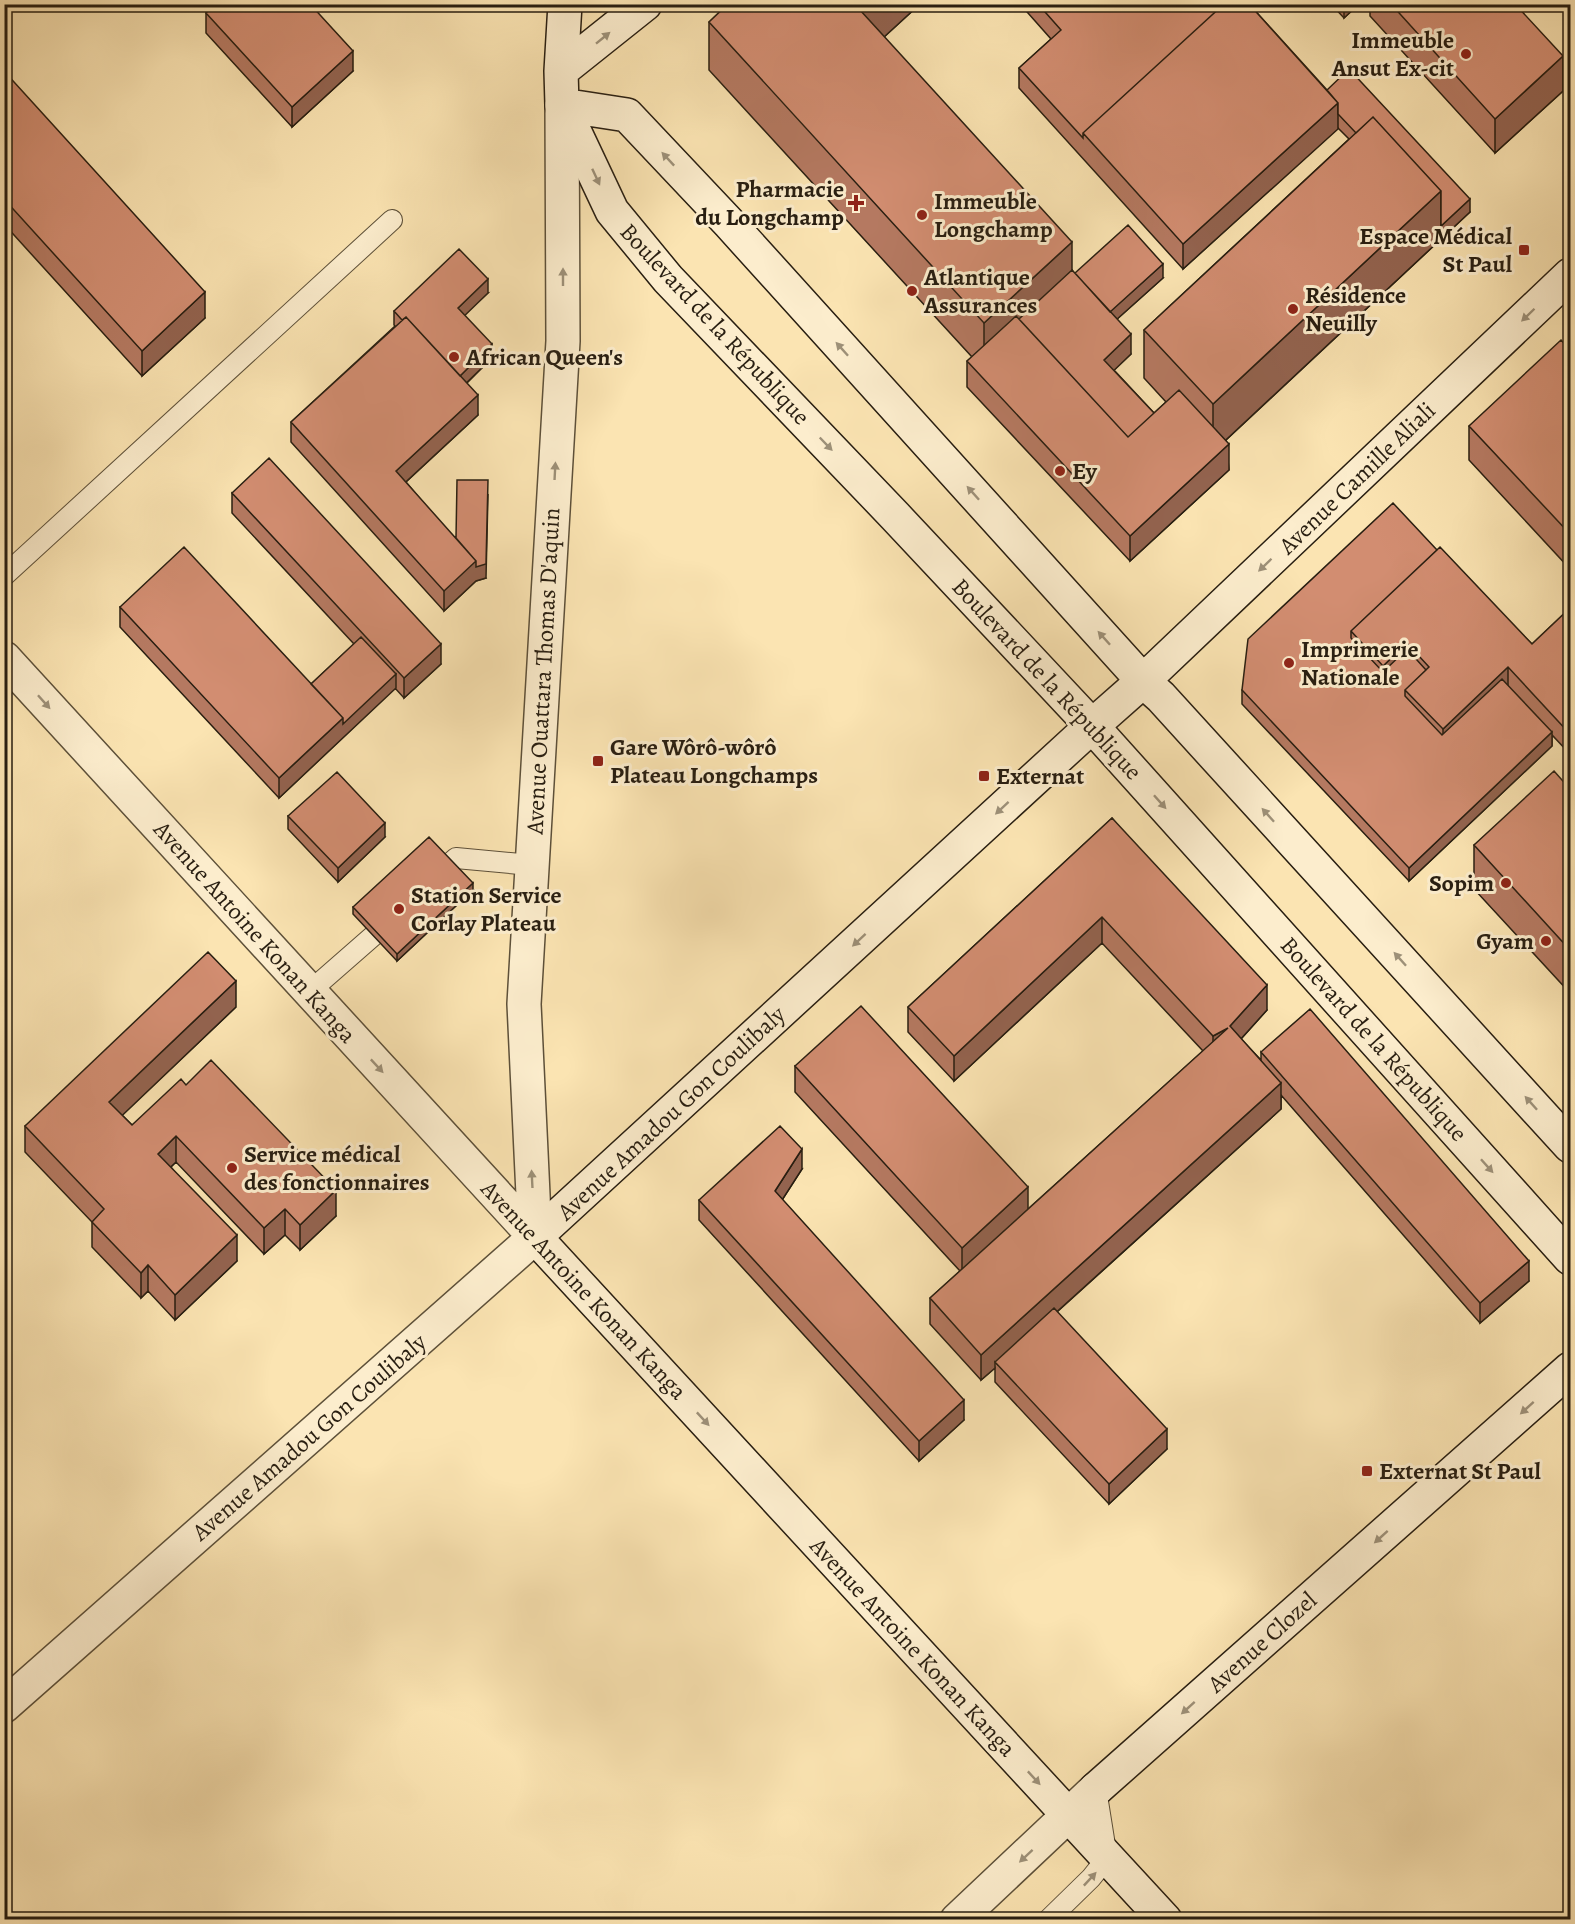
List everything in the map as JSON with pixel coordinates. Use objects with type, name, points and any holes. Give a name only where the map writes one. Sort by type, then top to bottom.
[{"type":"street","points":[[561,71],[565,4]]},
{"type":"street","points":[[561,71],[645,4]]},
{"type":"street","name":"Avenue Ouattara Thomas D'aquin","points":[[535,1237],[524,1004],[563,341],[561,71]]},
{"type":"street","points":[[562,105],[627,115],[729,223],[1143,681],[1161,696],[1570,1146]]},
{"type":"street","name":"Boulevard de la République","points":[[562,105],[612,212],[668,279],[1092,726],[1570,1258]]},
{"type":"street","name":"Avenue Camille Aliali","points":[[1143,681],[1570,274]]},
{"type":"street","name":"Avenue Antoine Konan Kanga","points":[[4,658],[309,992],[1166,1920]]},
{"type":"street","name":"Avenue Amadou Gon Coulibaly","points":[[4,1706],[535,1237],[1143,681]]},
{"type":"street","name":"Avenue Clozel","points":[[957,1920],[1096,1790],[1570,1369]]},
{"type":"lane","points":[[4,576],[392,220]]},
{"type":"lane","points":[[448,865],[456,858],[531,865]]},
{"type":"lane","points":[[309,992],[373,936]]},
{"type":"lane","points":[[1048,1920],[1091,1878],[1107,1858],[1096,1790]]},
{"type":"building","points":[[215,4],[310,4],[353,51],[292,107],[206,13]]},
{"type":"building","points":[[728,4],[866,4],[860,10],[1072,242],[984,323],[709,22]]},
{"type":"building","points":[[1038,4],[1224,4],[1083,133],[1083,138],[1019,68],[1061,30]]},
{"type":"building","points":[[1224,4],[1249,4],[1338,103],[1183,244],[1083,133]]},
{"type":"building","points":[[1391,4],[1515,4],[1563,56],[1495,119]]},
{"type":"building","points":[[1349,69],[1470,199],[1441,226],[1441,191],[1373,117],[1356,133],[1338,114],[1338,103],[1327,90]]},
{"type":"building","points":[[4,71],[205,292],[142,351],[4,199]]},
{"type":"building","points":[[1373,117],[1441,191],[1213,404],[1144,330]]},
{"type":"building","points":[[1128,225],[1163,264],[1110,312],[1075,273]]},
{"type":"building","points":[[459,249],[488,279],[458,308],[492,344],[460,376],[406,317],[402,320],[394,311]]},
{"type":"building","points":[[1072,270],[1131,334],[1104,360],[1154,413],[1128,437],[1019,319]]},
{"type":"building","points":[[1016,316],[1128,437],[1179,390],[1229,444],[1130,536],[967,361]]},
{"type":"building","points":[[406,317],[478,395],[396,471],[476,561],[444,591],[291,422]]},
{"type":"building","points":[[1561,340],[1570,350],[1570,534],[1469,426]]},
{"type":"building","points":[[269,458],[441,644],[404,678],[232,493]]},
{"type":"building","points":[[457,480],[488,480],[486,564],[476,567],[476,561],[456,538]]},
{"type":"building","points":[[1393,503],[1437,550],[1351,631],[1351,638],[1383,672],[1407,649],[1426,670],[1405,690],[1405,696],[1442,735],[1502,679],[1552,732],[1409,868],[1242,690],[1248,639]]},
{"type":"building","points":[[184,547],[343,718],[279,778],[120,607]]},
{"type":"building","points":[[1440,547],[1532,644],[1570,608],[1570,734],[1508,667],[1443,729],[1405,690],[1429,667],[1407,643],[1383,666],[1351,631]]},
{"type":"building","points":[[361,637],[396,674],[343,724],[343,718],[311,684]]},
{"type":"building","points":[[1554,771],[1570,789],[1570,950],[1474,845]]},
{"type":"building","points":[[337,772],[385,823],[338,868],[288,816]]},
{"type":"building","points":[[1112,818],[1267,985],[1230,1026],[1281,1083],[981,1355],[930,1298],[1228,1028],[1213,1036],[1102,917],[954,1056],[908,1007]]},
{"type":"building","points":[[429,837],[473,883],[397,954],[353,907]]},
{"type":"building","points":[[208,952],[236,981],[109,1102],[132,1125],[181,1079],[186,1085],[211,1060],[336,1190],[300,1225],[285,1209],[264,1228],[176,1136],[158,1154],[237,1235],[175,1295],[148,1265],[141,1273],[92,1222],[104,1209],[25,1126]]},
{"type":"building","points":[[861,1006],[1028,1187],[962,1248],[795,1066]]},
{"type":"building","points":[[1310,1009],[1529,1261],[1480,1303],[1261,1052]]},
{"type":"building","points":[[780,1126],[802,1149],[775,1191],[964,1400],[919,1441],[699,1200]]},
{"type":"building","points":[[1054,1308],[1167,1429],[1109,1484],[995,1362]]},
{"type":"place","name":"Immeuble Ansut Ex-cit","points":[[1466,54]]},
{"type":"place","name":"Pharmacie du Longchamp","points":[[856,203]]},
{"type":"place","name":"Immeuble Longchamp","points":[[922,215]]},
{"type":"place","name":"Espace Médical St Paul","points":[[1524,250]]},
{"type":"place","name":"Atlantique Assurances","points":[[912,291]]},
{"type":"place","name":"Résidence Neuilly","points":[[1293,309]]},
{"type":"place","name":"African Queen's","points":[[454,357]]},
{"type":"place","name":"Ey","points":[[1060,471]]},
{"type":"place","name":"Imprimerie Nationale","points":[[1289,663]]},
{"type":"place","name":"Gare Wôrô-wôrô Plateau Longchamps","points":[[598,761]]},
{"type":"place","name":"Externat","points":[[984,776]]},
{"type":"place","name":"Sopim","points":[[1506,883]]},
{"type":"place","name":"Station Service Corlay Plateau","points":[[399,909]]},
{"type":"place","name":"Gyam","points":[[1546,941]]},
{"type":"place","name":"Service médical des fonctionnaires","points":[[232,1168]]},
{"type":"place","name":"Externat St Paul","points":[[1367,1471]]}]
